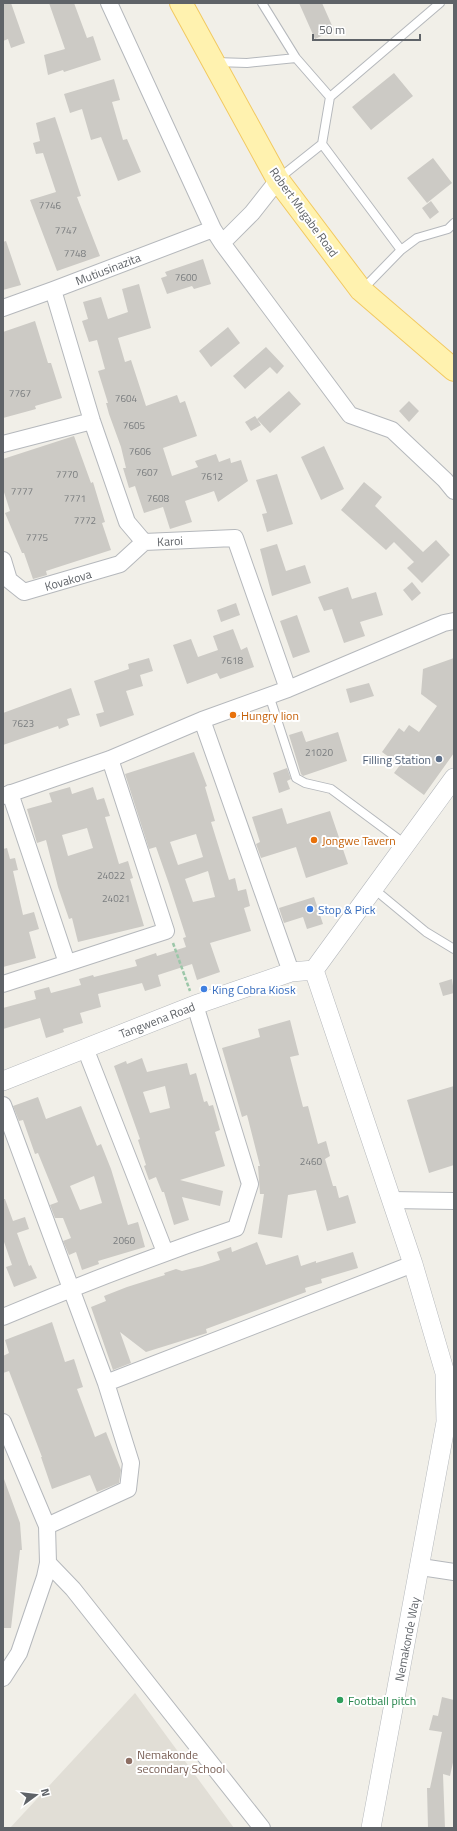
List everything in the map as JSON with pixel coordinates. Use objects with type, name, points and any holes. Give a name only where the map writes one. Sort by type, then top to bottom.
[{"type":"main road","name":"Robert Mugabe Road","points":[[181,3],[278,180],[361,290],[454,370]]},
{"type":"street","points":[[109,3],[213,229],[222,243],[350,415],[392,430],[445,480],[454,491]]},
{"type":"street","points":[[222,243],[252,213],[278,180]]},
{"type":"street","name":"Mutiusinazita","points":[[3,308],[213,229]]},
{"type":"street","name":"Karoi","points":[[53,290],[92,421],[127,522],[144,542],[234,538],[288,689]]},
{"type":"street","points":[[3,444],[92,421]]},
{"type":"street","name":"Kovakova","points":[[3,560],[9,580],[24,592],[120,564],[144,542]]},
{"type":"street","points":[[67,963],[7,794],[110,759],[202,720],[288,689],[444,623],[454,621]]},
{"type":"street","points":[[202,720],[291,972]]},
{"type":"street","points":[[3,984],[166,931],[110,759]]},
{"type":"street","points":[[314,970],[454,778]]},
{"type":"street","name":"Tangwena Road","points":[[3,1081],[195,1005],[291,972],[314,970]]},
{"type":"street","name":"Nemakonde Way","points":[[314,970],[413,1264],[444,1372],[450,1422],[372,1828]]},
{"type":"street","points":[[3,1317],[71,1288],[165,1252],[236,1228],[250,1184],[195,1005]]},
{"type":"street","points":[[84,1048],[165,1252]]},
{"type":"street","points":[[3,1105],[106,1383],[132,1463],[128,1489],[47,1526]]},
{"type":"street","points":[[391,1200],[454,1201]]},
{"type":"street","points":[[106,1383],[413,1264]]},
{"type":"street","points":[[3,1422],[47,1526],[48,1563],[45,1577],[19,1653],[3,1678]]},
{"type":"street","points":[[48,1563],[73,1589],[262,1828]]},
{"type":"street","points":[[421,1567],[454,1572]]},
{"type":"lane","points":[[262,3],[296,58],[330,97]]},
{"type":"lane","points":[[278,180],[322,144],[330,97],[440,3]]},
{"type":"lane","points":[[214,62],[247,63],[296,58]]},
{"type":"lane","points":[[322,144],[401,250]]},
{"type":"lane","points":[[361,290],[401,250],[417,238],[448,229],[454,223]]},
{"type":"lane","points":[[270,695],[296,778],[305,783],[331,789],[405,844]]},
{"type":"lane","points":[[374,889],[426,932],[454,949]]},
{"type":"path","points":[[166,931],[177,950],[195,1005]]},
{"type":"shaded area","name":"Nemakonde secondary School","points":[[135,1693],[234,1828],[10,1828]]},
{"type":"building","points":[[3,3],[11,3],[25,43],[11,48],[8,39],[3,41]]},
{"type":"building","points":[[49,3],[74,3],[87,38],[93,36],[101,60],[64,72],[63,70],[48,75],[44,55],[65,49]]},
{"type":"building","points":[[299,3],[322,3],[334,30],[315,39]]},
{"type":"building","points":[[394,73],[413,96],[371,130],[352,107]]},
{"type":"building","points":[[114,79],[120,100],[112,102],[123,140],[127,139],[141,172],[118,181],[101,137],[91,140],[82,109],[70,113],[64,94]]},
{"type":"building","points":[[55,117],[81,196],[77,197],[100,256],[57,271],[30,200],[56,192],[43,153],[36,154],[33,143],[40,141],[36,123]]},
{"type":"building","points":[[433,158],[452,183],[427,203],[407,178]]},
{"type":"building","points":[[431,201],[439,212],[430,219],[422,208]]},
{"type":"building","points":[[6,241],[21,285],[3,290],[3,242]]},
{"type":"building","points":[[203,259],[211,284],[194,289],[192,286],[167,294],[161,278],[167,276],[165,272]]},
{"type":"building","points":[[139,284],[151,328],[118,338],[125,362],[131,360],[146,406],[177,395],[180,403],[185,401],[197,436],[163,448],[172,476],[198,467],[195,461],[216,454],[219,462],[230,458],[231,463],[241,460],[248,481],[218,502],[214,491],[185,501],[192,522],[170,529],[163,507],[144,513],[135,486],[129,488],[123,468],[126,468],[121,447],[109,414],[106,403],[108,403],[98,371],[105,369],[97,340],[89,342],[82,321],[88,319],[83,302],[101,297],[108,319],[128,312],[122,289]]},
{"type":"building","points":[[35,321],[48,363],[51,363],[62,398],[35,406],[36,409],[3,418],[3,332]]},
{"type":"building","points":[[228,327],[240,343],[211,367],[199,351]]},
{"type":"building","points":[[266,347],[284,366],[277,374],[270,367],[245,389],[233,376]]},
{"type":"building","points":[[289,391],[301,404],[270,433],[257,419]]},
{"type":"building","points":[[409,401],[419,411],[409,422],[399,411]]},
{"type":"building","points":[[255,416],[261,425],[251,431],[245,422]]},
{"type":"building","points":[[74,436],[91,483],[93,482],[105,522],[102,523],[111,550],[46,571],[47,575],[33,579],[24,553],[22,553],[5,513],[10,511],[3,489],[3,459]]},
{"type":"building","points":[[324,446],[344,489],[321,500],[301,457]]},
{"type":"building","points":[[277,474],[293,524],[267,532],[262,514],[267,513],[256,480]]},
{"type":"building","points":[[364,482],[382,497],[375,506],[423,552],[436,540],[450,555],[422,583],[407,568],[414,562],[394,542],[386,550],[341,510]]},
{"type":"building","points":[[277,544],[286,571],[305,565],[311,583],[272,596],[260,549]]},
{"type":"building","points":[[412,582],[421,593],[412,601],[403,590]]},
{"type":"building","points":[[348,587],[352,599],[376,592],[383,615],[360,622],[365,636],[344,643],[332,609],[324,611],[318,597]]},
{"type":"building","points":[[236,603],[240,615],[221,622],[217,610]]},
{"type":"building","points":[[297,615],[310,652],[293,658],[280,621]]},
{"type":"building","points":[[233,629],[241,650],[247,647],[254,667],[220,679],[217,673],[187,684],[173,645],[191,639],[198,657],[218,650],[213,636]]},
{"type":"building","points":[[149,658],[153,671],[140,675],[143,686],[126,691],[134,715],[100,727],[96,714],[104,712],[94,681],[129,669],[128,664]]},
{"type":"building","points":[[454,658],[454,753],[424,795],[394,773],[400,765],[382,752],[399,728],[404,732],[409,725],[419,732],[437,706],[421,694],[423,669]]},
{"type":"building","points":[[369,683],[374,696],[350,703],[346,689]]},
{"type":"building","points":[[71,688],[80,715],[67,719],[69,725],[59,729],[58,726],[3,745],[3,713]]},
{"type":"building","points":[[302,731],[306,742],[338,732],[347,761],[303,776],[301,774],[289,735]]},
{"type":"building","points":[[194,752],[207,786],[205,787],[215,821],[211,822],[229,880],[235,878],[238,891],[246,889],[250,906],[244,908],[251,931],[210,943],[220,972],[197,980],[192,964],[158,975],[161,986],[145,991],[142,983],[98,994],[101,1007],[80,1013],[83,1023],[63,1029],[64,1032],[46,1038],[40,1018],[3,1029],[3,1008],[36,999],[34,991],[49,987],[51,993],[81,985],[79,979],[93,975],[94,977],[137,966],[135,960],[156,953],[157,956],[186,947],[183,938],[186,937],[156,847],[149,849],[125,774]],"holes":[[[196,834],[203,857],[178,865],[170,842]],[[208,871],[215,897],[193,902],[185,879]]]},
{"type":"building","points":[[287,768],[291,779],[287,781],[290,789],[279,793],[273,773]]},
{"type":"building","points":[[70,787],[72,794],[93,787],[97,800],[104,798],[110,816],[105,817],[119,864],[128,861],[133,878],[130,879],[144,926],[78,942],[72,918],[69,919],[58,887],[46,840],[37,843],[27,809],[52,802],[49,793]],"holes":[[[87,828],[93,848],[68,856],[62,835]]]},
{"type":"building","points":[[282,808],[287,824],[330,811],[348,864],[306,878],[296,847],[261,858],[256,844],[260,842],[252,817]]},
{"type":"building","points":[[7,848],[10,859],[15,858],[18,870],[13,871],[23,915],[34,912],[39,929],[29,932],[36,958],[3,967],[3,849]]},
{"type":"building","points":[[314,897],[323,924],[307,929],[303,917],[284,923],[279,908]]},
{"type":"building","points":[[452,979],[454,993],[443,996],[439,983]]},
{"type":"building","points":[[290,1020],[299,1055],[290,1057],[303,1107],[308,1106],[318,1144],[326,1141],[330,1156],[325,1159],[333,1186],[336,1186],[339,1198],[348,1195],[356,1223],[327,1231],[316,1190],[288,1195],[282,1238],[258,1234],[264,1194],[260,1194],[258,1166],[260,1166],[247,1115],[242,1117],[222,1048],[260,1037],[258,1029]]},
{"type":"building","points":[[142,1058],[147,1072],[187,1063],[190,1075],[196,1073],[204,1102],[207,1101],[209,1106],[213,1105],[220,1130],[215,1132],[225,1166],[180,1180],[223,1191],[220,1206],[182,1197],[189,1220],[174,1225],[164,1192],[162,1192],[156,1177],[149,1180],[138,1140],[140,1139],[114,1066],[126,1061],[127,1064]],"holes":[[[165,1086],[170,1108],[150,1113],[143,1092]]]},
{"type":"building","points":[[454,1086],[454,1165],[429,1173],[407,1100]]},
{"type":"building","points":[[38,1097],[46,1119],[81,1106],[97,1146],[101,1144],[111,1169],[128,1225],[138,1222],[145,1247],[98,1261],[99,1264],[82,1270],[76,1252],[69,1255],[63,1241],[71,1238],[63,1218],[55,1218],[50,1205],[58,1202],[38,1153],[35,1154],[23,1120],[19,1121],[13,1106]],"holes":[[[94,1176],[102,1203],[80,1210],[70,1186]]]},
{"type":"building","points":[[3,1199],[5,1199],[13,1221],[25,1217],[29,1229],[17,1233],[29,1266],[31,1265],[37,1278],[14,1287],[6,1267],[12,1265],[3,1239]]},
{"type":"building","points":[[257,1242],[266,1265],[298,1255],[301,1266],[353,1252],[358,1268],[321,1279],[322,1283],[305,1288],[306,1292],[206,1329],[207,1333],[146,1352],[120,1332],[131,1363],[113,1370],[91,1307],[106,1301],[104,1296],[165,1275],[164,1273],[176,1269],[182,1271],[220,1260],[217,1252],[231,1247],[232,1252]]},
{"type":"building","points":[[52,1322],[65,1362],[74,1359],[83,1387],[77,1389],[95,1437],[106,1432],[121,1470],[119,1483],[97,1492],[90,1475],[52,1489],[42,1457],[9,1371],[3,1373],[3,1356],[9,1353],[5,1340]]},
{"type":"building","points":[[4,1479],[20,1523],[22,1550],[20,1550],[11,1628],[3,1628]]},
{"type":"building","points":[[442,1697],[454,1700],[454,1758],[450,1776],[443,1774],[445,1828],[428,1828],[427,1788],[430,1788],[442,1732],[429,1730],[433,1715],[438,1716]]},
{"type":"place","name":"Hungry lion","points":[[233,715]]},
{"type":"place","name":"Filling Station","points":[[439,759]]},
{"type":"place","name":"Jongwe Tavern","points":[[314,840]]},
{"type":"place","name":"Stop & Pick","points":[[310,909]]},
{"type":"place","name":"King Cobra Kiosk","points":[[204,989]]},
{"type":"place","name":"Football pitch","points":[[340,1700]]},
{"type":"place","name":"Nemakonde secondary School","points":[[129,1761]]}]
